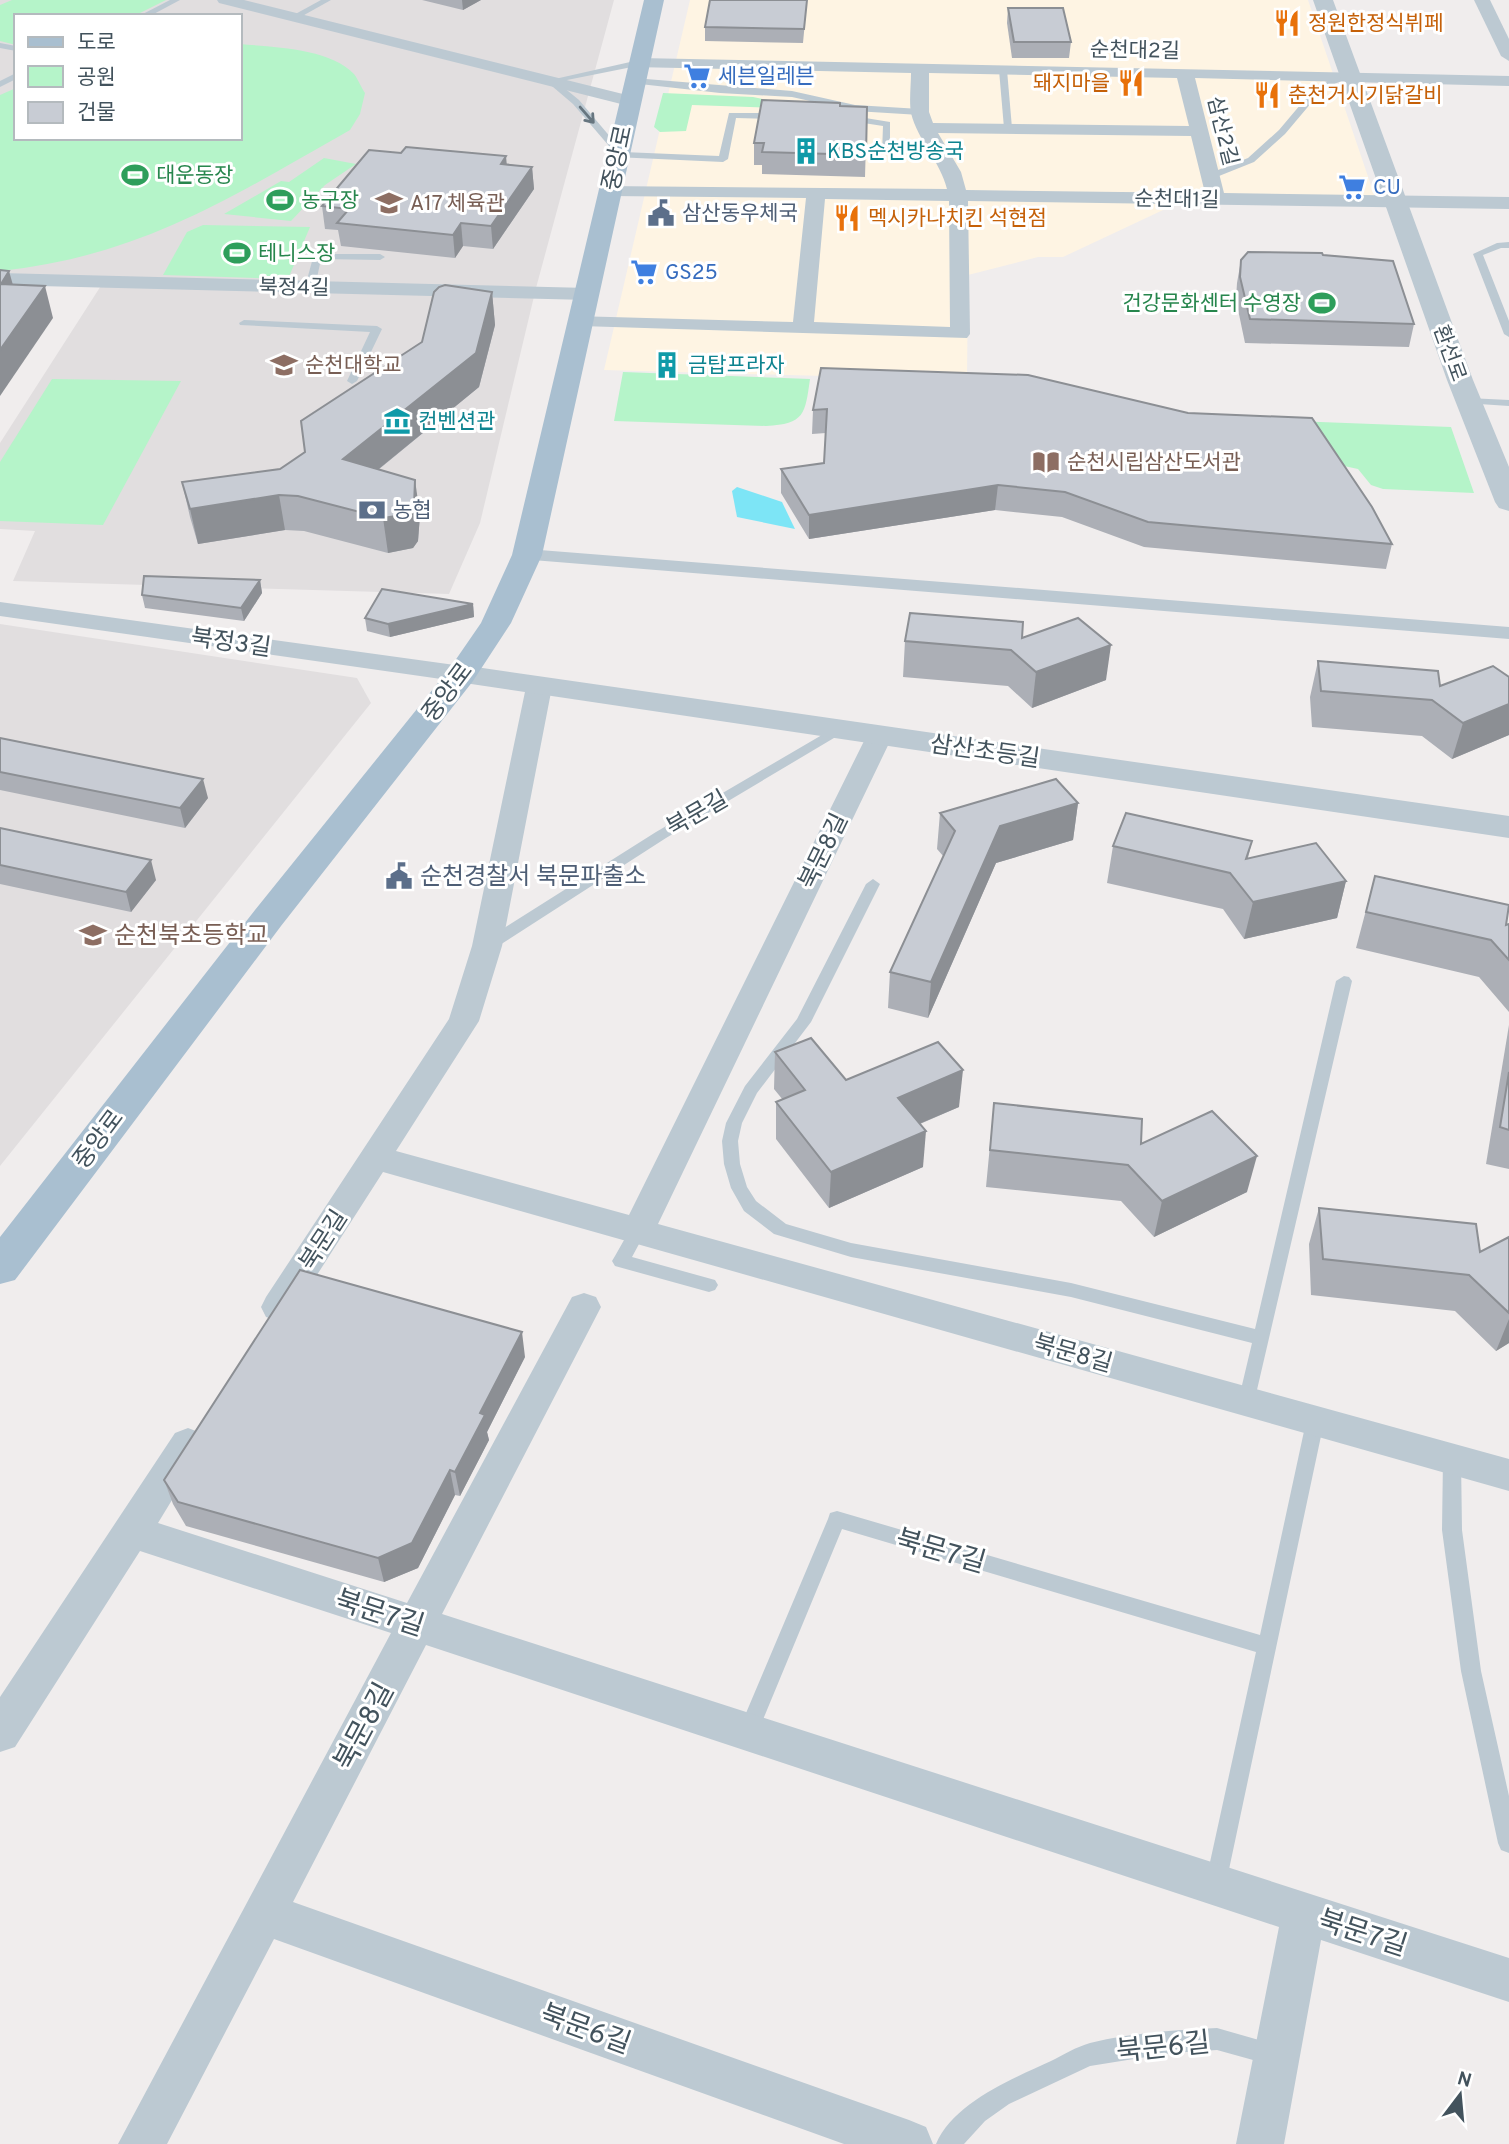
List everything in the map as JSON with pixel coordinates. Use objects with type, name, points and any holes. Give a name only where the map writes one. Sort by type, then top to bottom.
[{"type":"main road","name":"중앙로","points":[[0,1268],[268,918],[462,674],[496,623],[527,555],[654,0]]},
{"type":"street","name":"순천대2길","points":[[225,0],[550,81],[634,82],[920,69],[1349,78]]},
{"type":"street","name":"환선로","points":[[1322,0],[1468,401],[1509,502]]},
{"type":"street","points":[[1482,0],[1509,55]]},
{"type":"street","points":[[581,320],[960,334],[958,195],[952,172],[923,120],[920,69]]},
{"type":"street","name":"삼산2길","points":[[1185,74],[1216,199]]},
{"type":"street","points":[[1349,78],[1509,81]]},
{"type":"street","points":[[923,120],[1008,128],[1200,131]]},
{"type":"street","name":"순천대1길","points":[[610,191],[1397,202]]},
{"type":"street","points":[[803,328],[816,193]]},
{"type":"street","points":[[1397,202],[1509,203]]},
{"type":"street","name":"북정4길","points":[[0,279],[588,294]]},
{"type":"street","points":[[527,555],[1509,633]]},
{"type":"street","name":"북정3길","points":[[0,609],[462,674]]},
{"type":"street","name":"삼산초등길","points":[[462,674],[1509,827]]},
{"type":"street","name":"북문길","points":[[262,1333],[464,1021],[487,946],[539,687]]},
{"type":"street","name":"북문8길","points":[[638,1231],[880,735]]},
{"type":"street","name":"북문8길","points":[[377,1158],[1509,1475]]},
{"type":"street","name":"북문8길","points":[[142,2144],[584,1307]]},
{"type":"street","points":[[0,1733],[208,1415]]},
{"type":"street","name":"북문7길","points":[[131,1531],[1509,1980]]},
{"type":"street","name":"북문6길","points":[[264,1913],[909,2144]]},
{"type":"street","points":[[1260,2144],[1304,1913]]},
{"type":"lane","points":[[146,14],[176,0]]},
{"type":"lane","points":[[294,17],[327,0]]},
{"type":"lane","points":[[1003,70],[1008,128]]},
{"type":"lane","points":[[1211,176],[1251,160],[1282,132],[1320,87],[1349,78]]},
{"type":"lane","points":[[550,81],[634,82],[792,94],[923,120]]},
{"type":"lane","points":[[550,81],[576,102],[618,153],[723,159],[732,115],[796,117]]},
{"type":"lane","points":[[835,118],[887,124],[887,153]]},
{"type":"lane","points":[[1509,245],[1500,245],[1478,254],[1509,334]]},
{"type":"lane","points":[[310,287],[317,256],[380,257]]},
{"type":"lane","points":[[244,323],[377,329],[352,381]]},
{"type":"lane","points":[[1468,401],[1509,403]]},
{"type":"lane","name":"북문길","points":[[487,946],[661,835],[839,729]]},
{"type":"lane","points":[[873,884],[803,1022],[751,1090],[734,1123],[730,1141],[732,1164],[739,1188],[750,1206],[780,1229],[851,1250],[1071,1290],[1261,1338]]},
{"type":"lane","points":[[1247,1402],[1344,981]]},
{"type":"lane","points":[[638,1231],[621,1261],[709,1285]]},
{"type":"lane","points":[[1216,1885],[1315,1422]]},
{"type":"lane","points":[[1452,1460],[1452,1530],[1471,1671],[1509,1843]]},
{"type":"lane","name":"북문7길","points":[[748,1732],[837,1519],[1267,1646]]},
{"type":"lane","name":"북문6길","points":[[948,2144],[977,2113],[1002,2096],[1089,2055],[1171,2042],[1217,2039],[1277,2056]]},
{"type":"shaded area","name":"순천대학교","points":[[0,0],[614,0],[536,288],[480,523],[449,594],[13,581],[35,531],[0,529],[0,443],[104,281],[0,278]]},
{"type":"shaded area","points":[[690,0],[1308,0],[1377,203],[1178,203],[1063,257],[1038,257],[968,275],[967,380],[604,370]]},
{"type":"shaded area","name":"순천북초등학교","points":[[0,624],[357,678],[371,703],[0,1166]]},
{"type":"green space","points":[[12,0],[166,0],[138,14],[14,14],[14,44],[0,41],[0,5]]},
{"type":"green space","name":"대운동장","points":[[242,44],[300,50],[331,59],[354,74],[365,93],[360,114],[350,130],[224,201],[141,238],[97,252],[0,271],[0,95],[14,89],[14,140],[242,140]]},
{"type":"green space","points":[[663,93],[753,97],[811,109],[692,105],[686,131],[660,132],[654,127]]},
{"type":"green space","name":"농구장","points":[[324,158],[356,164],[325,185],[291,221],[224,214],[281,181],[289,182]]},
{"type":"green space","name":"테니스장","points":[[203,225],[310,227],[288,279],[163,275],[187,232]]},
{"type":"green space","points":[[623,372],[810,379],[804,409],[801,415],[789,423],[766,426],[614,421]]},
{"type":"green space","points":[[52,379],[181,381],[103,525],[0,521],[0,462]]},
{"type":"green space","points":[[1294,421],[1451,427],[1474,493],[1383,489],[1371,485],[1358,469],[1344,466]]},
{"type":"water","points":[[737,487],[782,502],[795,529],[737,517],[732,491]]},
{"type":"building","points":[[710,0],[807,0],[804,29],[705,27]]},
{"type":"building","points":[[1008,8],[1063,8],[1071,42],[1014,42]]},
{"type":"building","points":[[762,100],[840,103],[840,106],[867,107],[866,155],[762,152],[764,143],[754,143]]},
{"type":"building","points":[[406,147],[506,156],[501,164],[532,167],[491,226],[461,223],[453,235],[337,223],[349,209],[322,206],[369,150],[401,153]]},
{"type":"building","points":[[1248,252],[1322,253],[1393,261],[1414,324],[1250,319],[1240,277],[1241,260]]},
{"type":"building","points":[[0,270],[9,271],[1,284],[45,286],[0,350]]},
{"type":"building","points":[[445,285],[492,292],[476,353],[343,459],[415,480],[414,506],[409,514],[383,518],[298,496],[279,495],[190,509],[182,482],[280,469],[305,452],[301,421],[422,342],[434,292]]},
{"type":"building","points":[[821,368],[1028,375],[1188,413],[1312,418],[1372,507],[1392,544],[1148,522],[1065,492],[998,485],[809,515],[781,469],[824,463],[827,409],[813,410]]},
{"type":"building","points":[[144,576],[260,580],[241,608],[142,595]]},
{"type":"building","points":[[382,589],[473,604],[388,624],[365,618]]},
{"type":"building","points":[[910,613],[1023,622],[1022,638],[1078,618],[1111,645],[1036,672],[1011,650],[905,641]]},
{"type":"building","points":[[1318,661],[1438,671],[1440,686],[1493,666],[1509,677],[1509,704],[1463,723],[1432,700],[1321,691]]},
{"type":"building","points":[[0,738],[203,779],[180,808],[0,772]]},
{"type":"building","points":[[1056,779],[1078,803],[1000,826],[931,982],[890,972],[955,831],[940,813]]},
{"type":"building","points":[[1126,813],[1252,841],[1246,859],[1316,843],[1346,881],[1253,902],[1230,873],[1113,846]]},
{"type":"building","points":[[0,828],[151,860],[126,892],[0,865]]},
{"type":"building","points":[[1375,876],[1509,905],[1506,925],[1509,924],[1509,960],[1491,940],[1366,912]]},
{"type":"building","points":[[811,1038],[846,1080],[938,1042],[963,1070],[898,1098],[926,1131],[831,1172],[776,1102],[805,1090],[775,1052]]},
{"type":"building","points":[[1509,1072],[1509,1130],[1500,1127]]},
{"type":"building","points":[[994,1103],[1142,1119],[1141,1144],[1212,1111],[1257,1156],[1162,1201],[1128,1165],[990,1150]]},
{"type":"building","points":[[1319,1208],[1476,1224],[1480,1252],[1509,1237],[1509,1313],[1469,1275],[1323,1259]]},
{"type":"building","points":[[300,1270],[522,1332],[480,1413],[485,1415],[455,1472],[450,1470],[412,1543],[378,1558],[178,1502],[164,1480]]},
{"type":"place","name":"정원한정식뷔페","points":[[1287,23]]},
{"type":"place","name":"세븐일레븐","points":[[697,76]]},
{"type":"place","name":"돼지마을","points":[[1131,83]]},
{"type":"place","name":"춘천거시기닭갈비","points":[[1267,95]]},
{"type":"place","name":"KBS순천방송국","points":[[806,151]]},
{"type":"place","name":"대운동장","points":[[135,175]]},
{"type":"place","name":"CU","points":[[1352,187]]},
{"type":"place","name":"농구장","points":[[280,200]]},
{"type":"place","name":"A17 체육관","points":[[389,203]]},
{"type":"place","name":"삼산동우체국","points":[[661,213]]},
{"type":"place","name":"멕시카나치킨 석현점","points":[[847,218]]},
{"type":"place","name":"테니스장","points":[[237,253]]},
{"type":"place","name":"GS25","points":[[644,272]]},
{"type":"place","name":"건강문화센터 수영장","points":[[1322,303]]},
{"type":"place","name":"순천대학교","points":[[284,365]]},
{"type":"place","name":"금탑프라자","points":[[667,365]]},
{"type":"place","name":"컨벤션관","points":[[397,421]]},
{"type":"place","name":"순천시립삼산도서관","points":[[1046,462]]},
{"type":"place","name":"농협","points":[[372,510]]},
{"type":"place","name":"순천경찰서 북문파출소","points":[[399,876]]},
{"type":"place","name":"순천북초등학교","points":[[93,935]]}]
